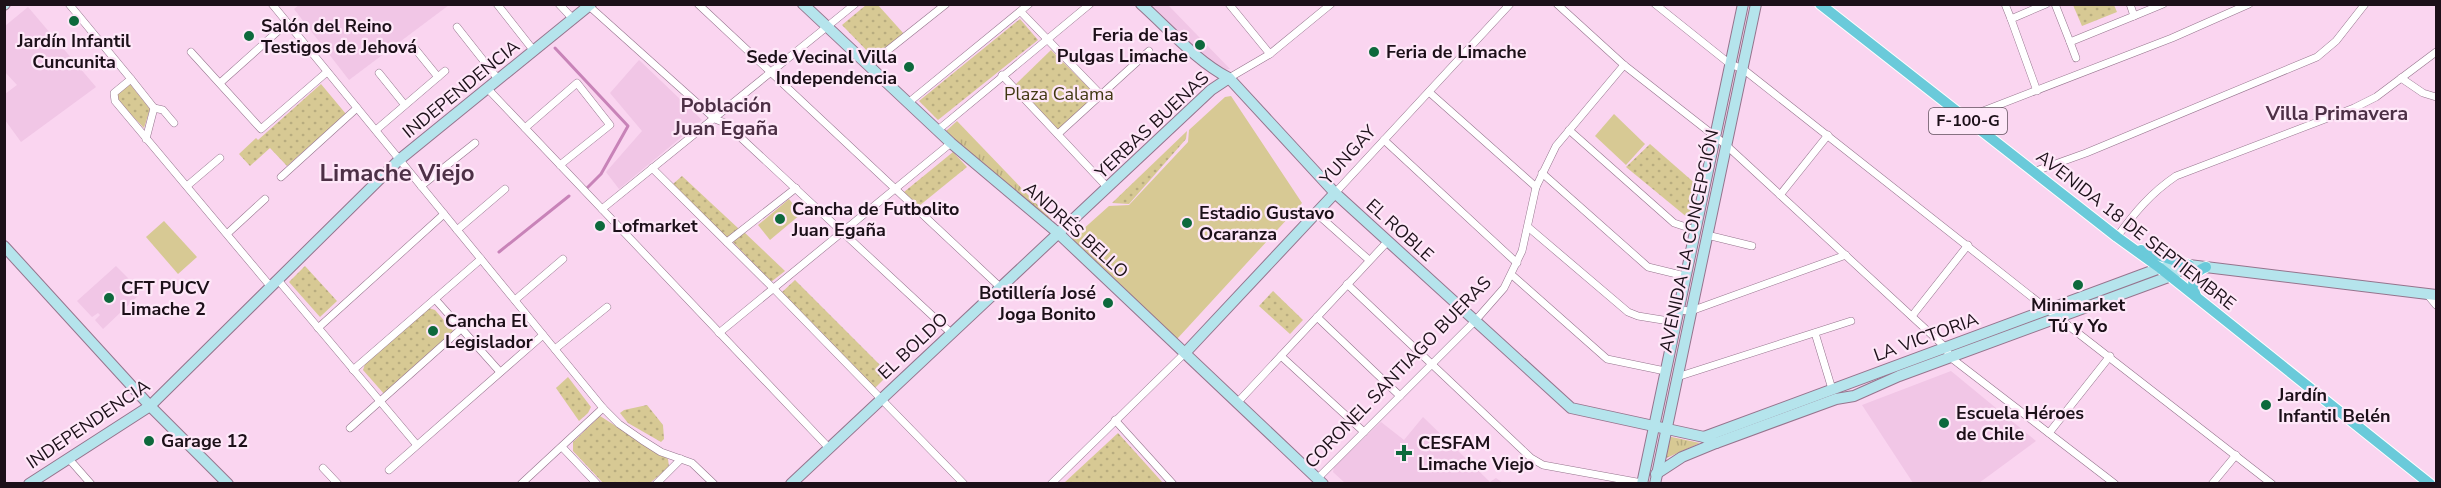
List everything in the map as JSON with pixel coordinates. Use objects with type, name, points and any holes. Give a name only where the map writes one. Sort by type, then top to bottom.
[{"type":"main road","name":"AVENIDA 18 DE SEPTIEMBRE","points":[[1820,4],[2033,172],[2197,296],[2430,483]]},
{"type":"main road","points":[[2131,247],[2189,265]]},
{"type":"main road","points":[[2197,296],[2193,278],[2196,272],[2206,267]]},
{"type":"street","points":[[69,4],[154,108],[163,110],[174,123]]},
{"type":"street","points":[[272,4],[603,408],[619,424],[642,440],[661,452],[692,464],[714,483]]},
{"type":"street","points":[[497,4],[534,51]]},
{"type":"street","points":[[559,4],[573,20]]},
{"type":"street","points":[[698,4],[1000,287]]},
{"type":"street","name":"ANDRÉS BELLO","points":[[803,4],[951,143],[1058,233],[1238,402],[1318,482]]},
{"type":"street","points":[[602,209],[855,4]]},
{"type":"street","points":[[868,66],[946,4]]},
{"type":"street","points":[[908,103],[1029,4]]},
{"type":"street","points":[[938,130],[1090,4]]},
{"type":"street","name":"EL ROBLE","points":[[1141,4],[1196,55],[1229,78],[1335,193],[1571,408],[1666,428]]},
{"type":"street","points":[[1229,4],[1270,54]]},
{"type":"street","name":"YUNGAY","points":[[1185,352],[1510,4]]},
{"type":"street","points":[[1557,4],[1624,65],[1726,145],[1948,352],[2115,483]]},
{"type":"street","points":[[1655,4],[1730,64],[1743,69],[2272,483]]},
{"type":"street","name":"AVENIDA LA CONCEPCIÓN","points":[[1642,483],[1743,4]]},
{"type":"street","name":"AVENIDA LA CONCEPCIÓN","points":[[1655,479],[1756,4]]},
{"type":"street","points":[[2005,4],[2037,91]]},
{"type":"street","points":[[2011,19],[2046,4]]},
{"type":"street","points":[[2055,4],[2076,58]]},
{"type":"street","points":[[2130,4],[2134,16]]},
{"type":"street","points":[[2070,42],[2163,4]]},
{"type":"street","points":[[1965,118],[2172,38],[2249,4]]},
{"type":"street","points":[[2033,172],[2317,57],[2336,41],[2365,4]]},
{"type":"street","points":[[590,5],[715,119],[725,123],[951,333]]},
{"type":"street","name":"INDEPENDENCIA","points":[[29,483],[150,406],[399,160],[590,5]]},
{"type":"street","name":"YERBAS BUENAS","points":[[1058,233],[1211,90],[1270,54],[1329,5]]},
{"type":"street","points":[[1021,12],[1101,95]]},
{"type":"street","points":[[220,83],[287,23]]},
{"type":"street","points":[[457,27],[498,79]]},
{"type":"street","points":[[412,45],[438,77]]},
{"type":"street","points":[[191,51],[261,129],[327,72]]},
{"type":"street","points":[[1058,134],[1149,51]]},
{"type":"street","points":[[2117,237],[2138,207],[2155,190],[2176,176],[2355,108],[2402,78],[2436,52]]},
{"type":"street","name":"CORONEL SANTIAGO BUERAS","points":[[1318,482],[1364,432],[1492,304],[1518,263],[1536,187],[1556,146],[1624,65]]},
{"type":"street","points":[[376,130],[445,71]]},
{"type":"street","points":[[379,73],[404,104]]},
{"type":"street","points":[[1002,75],[1108,188]]},
{"type":"street","points":[[2402,78],[2422,93],[2436,97]]},
{"type":"street","points":[[131,79],[114,93],[115,101],[228,233],[318,328],[416,444]]},
{"type":"street","points":[[525,128],[577,83],[610,125],[560,165]]},
{"type":"street","points":[[487,88],[829,448]]},
{"type":"street","points":[[1429,92],[1536,187]]},
{"type":"street","points":[[146,139],[154,108]]},
{"type":"street","points":[[281,177],[357,108]]},
{"type":"street","points":[[1569,130],[1674,224],[1695,230]]},
{"type":"street","points":[[1780,195],[1828,135]]},
{"type":"street","points":[[1384,140],[1518,263]]},
{"type":"street","points":[[421,186],[475,143]]},
{"type":"street","points":[[719,333],[844,233],[951,143]]},
{"type":"street","points":[[187,186],[220,158]]},
{"type":"street","points":[[652,168],[964,483]]},
{"type":"street","points":[[1542,173],[1648,267],[1685,276]]},
{"type":"street","points":[[727,242],[796,188]]},
{"type":"street","points":[[457,230],[505,189]]},
{"type":"street","points":[[228,233],[265,199]]},
{"type":"street","points":[[1316,213],[1369,261]]},
{"type":"street","points":[[318,328],[444,214]]},
{"type":"street","points":[[1528,227],[1628,312],[1638,316],[1675,322]]},
{"type":"street","name":"EL BOLDO","points":[[791,483],[1058,233]]},
{"type":"street","points":[[1707,236],[1752,246]]},
{"type":"street","points":[[1238,402],[1388,241]]},
{"type":"street","points":[[1912,316],[1968,245]]},
{"type":"street","points":[[4,246],[150,406],[228,483]]},
{"type":"street","points":[[1678,310],[1691,311],[1846,255]]},
{"type":"street","points":[[353,370],[481,258]]},
{"type":"street","points":[[515,300],[563,259]]},
{"type":"street","name":"LA VICTORIA","points":[[1704,437],[1832,389],[2058,317],[2171,276],[2189,265]]},
{"type":"street","name":"LA VICTORIA","points":[[1655,479],[1682,457],[1836,399],[1854,396],[2047,309],[2160,267],[2189,265],[2432,294]]},
{"type":"street","points":[[1512,275],[1607,359],[1665,370]]},
{"type":"street","points":[[1347,284],[1531,458],[1543,465],[1642,483]]},
{"type":"street","points":[[2432,294],[2436,305]]},
{"type":"street","points":[[435,299],[500,372]]},
{"type":"street","points":[[555,349],[607,307]]},
{"type":"street","points":[[1317,317],[1400,396]]},
{"type":"street","points":[[1677,377],[1851,321]]},
{"type":"street","points":[[350,428],[462,328]]},
{"type":"street","points":[[1815,333],[1832,389]]},
{"type":"street","points":[[389,470],[543,334]]},
{"type":"street","points":[[1051,483],[1185,352]]},
{"type":"street","points":[[1281,356],[1364,432]]},
{"type":"street","points":[[2049,433],[2110,356]]},
{"type":"street","points":[[521,483],[603,408]]},
{"type":"street","points":[[1115,420],[1173,483]]},
{"type":"street","points":[[1666,428],[1704,437],[1716,443]]},
{"type":"street","points":[[562,447],[597,483]]},
{"type":"street","points":[[2212,483],[2235,455]]},
{"type":"street","points":[[69,459],[91,483]]},
{"type":"street","points":[[656,483],[681,459]]},
{"type":"street","points":[[323,468],[338,483]]},
{"type":"shaded area","points":[[299,5],[449,5],[349,80],[294,9]]},
{"type":"shaded area","name":"Feria de las Pulgas Limache","points":[[1145,5],[1168,5],[1230,69],[1223,70],[1210,61]]},
{"type":"shaded area","points":[[28,7],[96,87],[21,142],[5,120],[5,94],[17,85],[5,72],[5,26]]},
{"type":"shaded area","points":[[639,60],[702,120],[619,189],[606,172],[642,131],[610,93]]},
{"type":"shaded area","name":"CFT PUCV Limache 2","points":[[116,266],[130,280],[121,289],[124,292],[132,285],[140,294],[103,329],[95,320],[100,315],[98,313],[92,317],[77,301]]},
{"type":"shaded area","name":"Escuela Héroes de Chile","points":[[1951,371],[2036,441],[1979,483],[1913,483],[1862,405]]},
{"type":"shaded area","name":"CESFAM Limache Viejo","points":[[1423,417],[1490,482],[1496,478],[1503,483],[1345,483],[1333,472],[1334,467],[1381,422],[1404,440]]},
{"type":"green space","points":[[866,5],[878,5],[904,34],[874,58],[842,25]]},
{"type":"green space","points":[[2073,5],[2114,5],[2117,12],[2082,26]]},
{"type":"green space","points":[[1020,19],[1038,40],[938,120],[919,101]]},
{"type":"green space","name":"Plaza Calama","points":[[1051,50],[1096,95],[1058,130],[1015,85]]},
{"type":"green space","points":[[130,84],[150,109],[144,128],[116,99],[116,94]]},
{"type":"green space","points":[[321,84],[346,114],[287,166],[270,148],[250,166],[239,154]]},
{"type":"green space","name":"Estadio Gustavo Ocaranza","points":[[1231,96],[1302,203],[1177,339],[1071,240],[1109,206],[1129,205],[1188,142],[1189,130],[1225,97]]},
{"type":"green space","points":[[1614,114],[1645,144],[1626,165],[1595,136]]},
{"type":"green space","points":[[957,121],[1052,220],[1047,223],[945,132]]},
{"type":"green space","points":[[1187,131],[1186,139],[1129,204],[1112,203]]},
{"type":"green space","points":[[1650,144],[1698,186],[1688,218],[1626,167]]},
{"type":"green space","points":[[953,152],[967,167],[919,206],[904,192]]},
{"type":"green space","points":[[682,176],[739,229],[727,238],[673,184]]},
{"type":"green space","name":"Cancha de Futbolito Juan Egaña","points":[[789,199],[801,214],[770,240],[758,225]]},
{"type":"green space","points":[[164,221],[197,257],[178,274],[146,237]]},
{"type":"green space","points":[[744,232],[785,271],[771,282],[732,241]]},
{"type":"green space","points":[[305,266],[337,301],[320,317],[289,282]]},
{"type":"green space","points":[[795,280],[889,374],[874,389],[780,294]]},
{"type":"green space","points":[[1273,291],[1303,320],[1290,334],[1259,306]]},
{"type":"green space","points":[[429,308],[435,310],[454,332],[385,395],[363,370],[365,364]]},
{"type":"green space","name":"Cancha El Legislador","points":[[436,317],[448,330],[431,346],[419,332]]},
{"type":"green space","points":[[568,377],[591,407],[579,421],[556,388]]},
{"type":"green space","points":[[647,405],[663,425],[664,439],[661,442],[628,423],[620,413]]},
{"type":"green space","points":[[600,416],[668,459],[669,467],[650,483],[603,483],[573,451],[573,442]]},
{"type":"green space","points":[[1118,433],[1163,483],[1064,483]]},
{"type":"green space","points":[[1667,436],[1700,443],[1662,460]]},
{"type":"waterway","points":[[555,48],[628,126],[601,174],[585,190]]},
{"type":"waterway","points":[[499,252],[569,196]]},
{"type":"place","name":"Jardín Infantil Cuncunita","points":[[74,21]]},
{"type":"place","name":"Salón del Reino Testigos de Jehová","points":[[249,36]]},
{"type":"place","name":"Feria de las Pulgas Limache","points":[[1200,45]]},
{"type":"place","name":"Feria de Limache","points":[[1374,52]]},
{"type":"place","name":"Sede Vecinal Villa Independencia","points":[[909,67]]},
{"type":"place","name":"Cancha de Futbolito Juan Egaña","points":[[780,219]]},
{"type":"place","name":"Estadio Gustavo Ocaranza","points":[[1187,223]]},
{"type":"place","name":"Lofmarket","points":[[600,226]]},
{"type":"place","name":"Minimarket Tú y Yo","points":[[2078,285]]},
{"type":"place","name":"CFT PUCV Limache 2","points":[[109,298]]},
{"type":"place","name":"Botillería José Joga Bonito","points":[[1108,303]]},
{"type":"place","name":"Cancha El Legislador","points":[[433,331]]},
{"type":"place","name":"Jardín Infantil Belén","points":[[2266,405]]},
{"type":"place","name":"Escuela Héroes de Chile","points":[[1944,423]]},
{"type":"place","name":"Garage 12","points":[[149,441]]},
{"type":"place","name":"CESFAM Limache Viejo","points":[[1404,453]]},
{"type":"district","name":"Villa Primavera","points":[[2337,113]]},
{"type":"district","name":"Población Juan Egaña","points":[[726,116]]},
{"type":"district","name":"Limache Viejo","points":[[397,173]]}]
